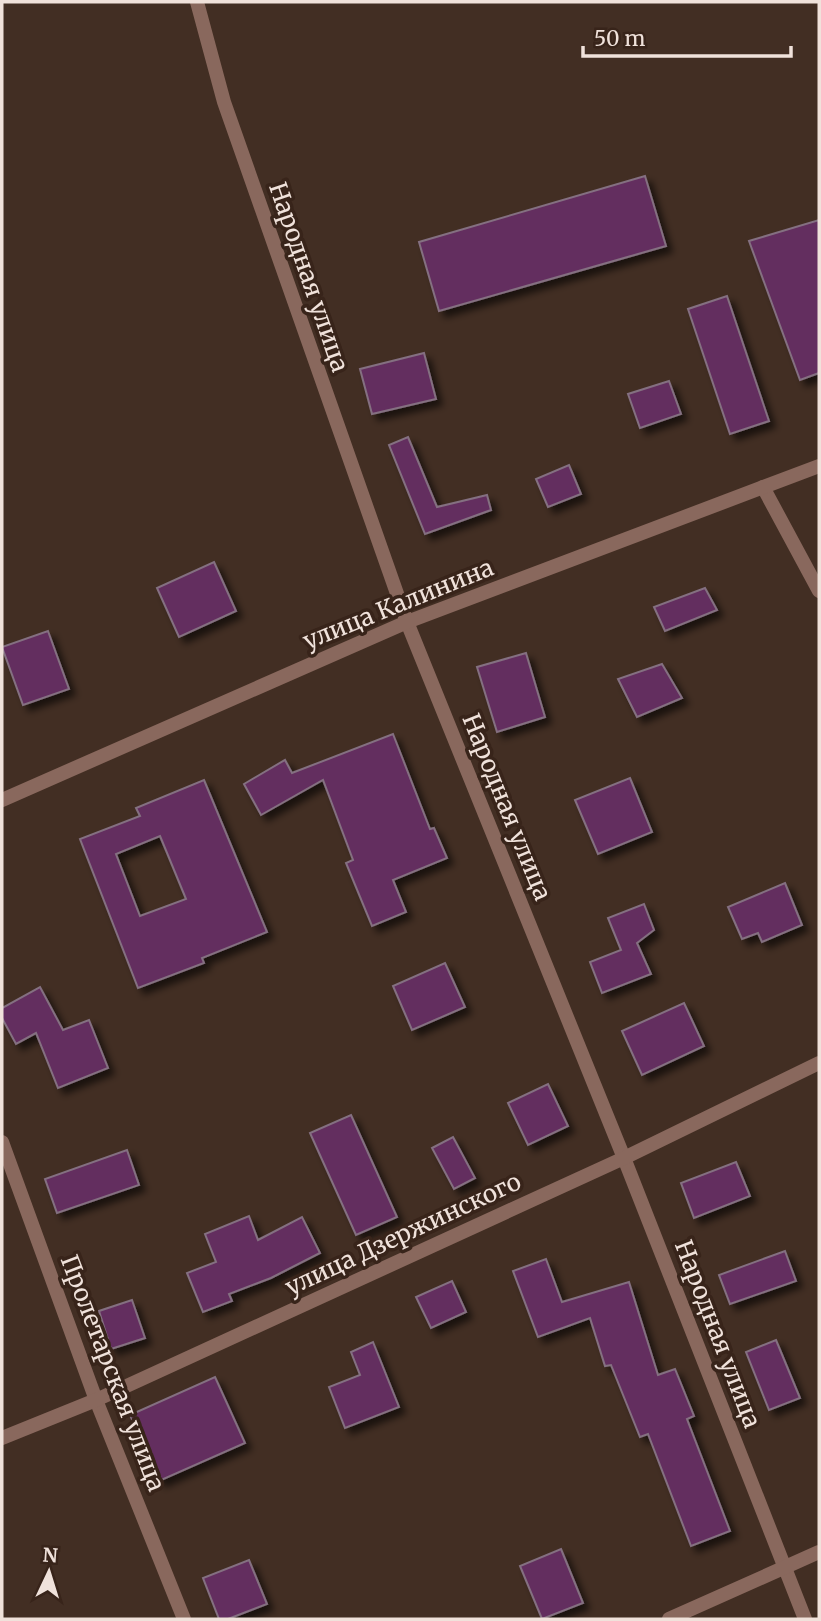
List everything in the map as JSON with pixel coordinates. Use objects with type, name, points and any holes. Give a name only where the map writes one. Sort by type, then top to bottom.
[{"type":"street","name":"Народная улица","points":[[197,2],[224,102],[407,622],[625,1158],[805,1619]]},
{"type":"street","name":"улица Калинина","points":[[2,800],[407,622],[819,466]]},
{"type":"street","points":[[763,487],[819,591]]},
{"type":"street","name":"улица Дзержинского","points":[[2,1438],[96,1400],[625,1158],[819,1063]]},
{"type":"street","name":"Пролетарская улица","points":[[2,1142],[96,1400],[184,1619]]},
{"type":"street","points":[[669,1619],[819,1552]]},
{"type":"building","points":[[645,176],[666,246],[439,311],[419,242]]},
{"type":"building","points":[[819,220],[819,373],[800,380],[749,241]]},
{"type":"building","points":[[727,296],[769,421],[730,434],[688,309]]},
{"type":"building","points":[[424,353],[436,399],[372,414],[360,369]]},
{"type":"building","points":[[669,381],[681,414],[640,428],[628,394]]},
{"type":"building","points":[[408,437],[437,507],[487,495],[491,510],[425,534],[389,445]]},
{"type":"building","points":[[569,465],[581,494],[548,507],[536,479]]},
{"type":"building","points":[[214,562],[236,611],[179,637],[157,588]]},
{"type":"building","points":[[705,588],[717,610],[665,631],[654,607]]},
{"type":"building","points":[[48,631],[69,689],[23,705],[2,647]]},
{"type":"building","points":[[526,653],[545,717],[497,732],[477,667]]},
{"type":"building","points":[[662,664],[682,698],[637,717],[618,679]]},
{"type":"building","points":[[393,734],[430,829],[434,828],[447,858],[393,880],[406,912],[372,926],[346,863],[353,860],[323,780],[261,815],[244,784],[285,760],[292,773]]},
{"type":"building","points":[[630,778],[652,832],[598,854],[575,800]]},
{"type":"building","points":[[204,780],[267,932],[202,958],[204,963],[138,988],[80,839],[140,816],[136,808]],"holes":[[[160,836],[186,899],[140,916],[116,854]]]},
{"type":"building","points":[[785,883],[802,925],[762,942],[758,933],[742,939],[728,907]]},
{"type":"building","points":[[644,904],[654,930],[637,943],[651,974],[602,993],[590,962],[621,950],[608,918]]},
{"type":"building","points":[[445,963],[465,1007],[412,1030],[393,986]]},
{"type":"building","points":[[40,987],[63,1030],[89,1020],[108,1068],[58,1088],[36,1033],[16,1044],[2,1018],[2,1008]]},
{"type":"building","points":[[684,1003],[704,1046],[642,1075],[622,1031]]},
{"type":"building","points":[[548,1084],[568,1126],[528,1145],[508,1103]]},
{"type":"building","points":[[351,1115],[397,1217],[356,1235],[310,1133]]},
{"type":"building","points":[[453,1137],[475,1178],[454,1189],[432,1148]]},
{"type":"building","points":[[127,1150],[139,1185],[57,1213],[45,1179]]},
{"type":"building","points":[[736,1162],[750,1196],[694,1218],[681,1183]]},
{"type":"building","points":[[249,1216],[258,1240],[302,1217],[320,1253],[271,1278],[229,1294],[232,1301],[203,1312],[187,1273],[216,1262],[205,1234]]},
{"type":"building","points":[[785,1251],[796,1281],[730,1304],[719,1275]]},
{"type":"building","points":[[546,1259],[562,1302],[629,1282],[658,1375],[675,1369],[694,1416],[687,1419],[730,1531],[691,1546],[648,1434],[640,1437],[611,1365],[605,1366],[590,1318],[538,1337],[513,1271]]},
{"type":"building","points":[[452,1281],[466,1312],[431,1328],[416,1297]]},
{"type":"building","points":[[132,1300],[145,1338],[111,1349],[99,1311]]},
{"type":"building","points":[[776,1340],[800,1398],[769,1410],[746,1352]]},
{"type":"building","points":[[373,1342],[399,1407],[345,1428],[329,1387],[360,1375],[351,1352]]},
{"type":"building","points":[[215,1377],[245,1443],[159,1481],[130,1415]]},
{"type":"building","points":[[561,1549],[583,1603],[542,1619],[520,1566]]},
{"type":"building","points":[[249,1560],[267,1604],[228,1619],[219,1619],[203,1578]]}]
